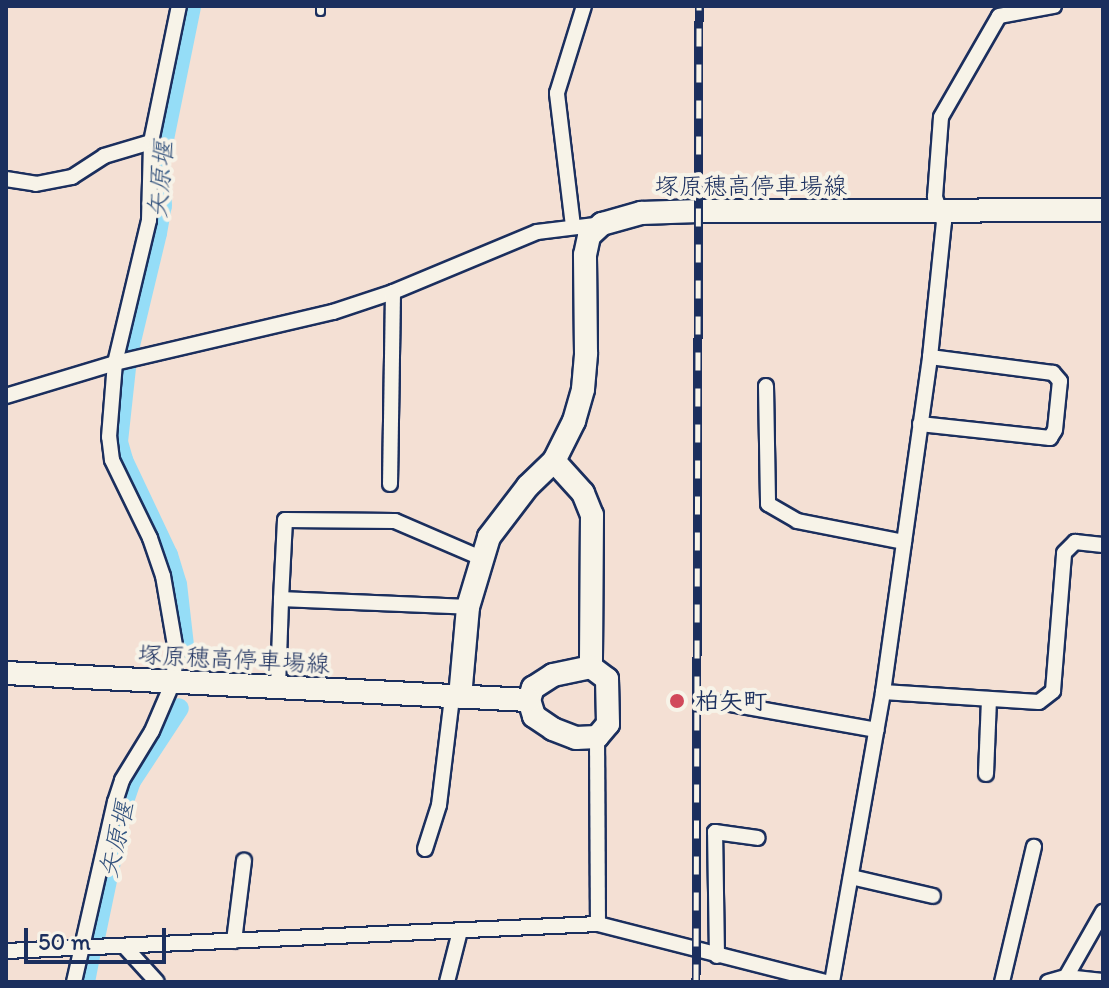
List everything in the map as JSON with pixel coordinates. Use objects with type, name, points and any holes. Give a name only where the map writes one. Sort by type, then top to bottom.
[{"type":"main road","name":"塚原穂高停車場線","points":[[602,224],[641,213],[699,211],[1103,210]]},
{"type":"main road","points":[[456,697],[468,607],[489,537],[508,510],[554,461],[574,421],[583,389],[585,255],[589,236],[602,224]]},
{"type":"main road","points":[[554,461],[583,493],[592,515],[591,667]]},
{"type":"main road","points":[[591,667],[607,679],[608,724],[597,737],[576,738],[553,729],[534,716],[529,700],[533,688],[553,675],[591,667]]},
{"type":"main road","name":"塚原穂高停車場線","points":[[6,673],[529,700]]},
{"type":"street","points":[[74,982],[122,780],[152,731],[173,682],[176,651],[163,576],[150,538],[112,460],[109,437],[115,363],[149,220],[151,142],[179,6]]},
{"type":"street","points":[[573,226],[557,93],[584,6]]},
{"type":"street","points":[[832,982],[883,692],[930,357],[944,222],[935,197],[941,117],[999,16],[1054,6]]},
{"type":"street","points":[[6,179],[36,184],[72,177],[104,156],[151,142]]},
{"type":"street","points":[[6,396],[115,363],[333,312],[393,292],[537,232],[602,224]]},
{"type":"street","points":[[390,484],[393,292]]},
{"type":"street","points":[[920,424],[1050,438],[1055,430],[1060,381],[1053,373],[930,357]]},
{"type":"street","points":[[766,386],[768,504],[797,521],[904,542]]},
{"type":"street","points":[[278,687],[285,520],[395,521],[481,558]]},
{"type":"street","points":[[883,692],[1039,702],[1053,691],[1064,553],[1075,542],[1103,545]]},
{"type":"street","points":[[281,599],[468,607]]},
{"type":"street","points":[[425,849],[439,805],[456,697]]},
{"type":"street","points":[[986,774],[989,699]]},
{"type":"street","points":[[725,703],[877,730]]},
{"type":"street","points":[[597,737],[598,924]]},
{"type":"street","points":[[717,956],[715,832],[758,838]]},
{"type":"street","points":[[1002,982],[1034,847]]},
{"type":"street","points":[[234,941],[244,861]]},
{"type":"street","points":[[851,877],[933,896]]},
{"type":"street","points":[[1066,977],[1103,912]]},
{"type":"street","points":[[6,951],[598,924],[825,982]]},
{"type":"street","points":[[447,982],[460,931]]},
{"type":"street","points":[[125,947],[157,982]]},
{"type":"street","points":[[1048,982],[1066,977],[1103,981]]},
{"type":"waterway","name":"矢原堰","points":[[128,354],[162,206],[160,159],[191,6]]},
{"type":"waterway","name":"矢原堰","points":[[126,368],[118,442],[123,460],[168,555],[177,584],[185,654]]},
{"type":"waterway","name":"矢原堰","points":[[95,938],[123,804],[131,781],[179,708]]},
{"type":"waterway","name":"矢原堰","points":[[85,982],[91,952]]},
{"type":"railway","points":[[696,982],[699,6]]},
{"type":"place","name":"柏矢町","points":[[677,701]]}]
